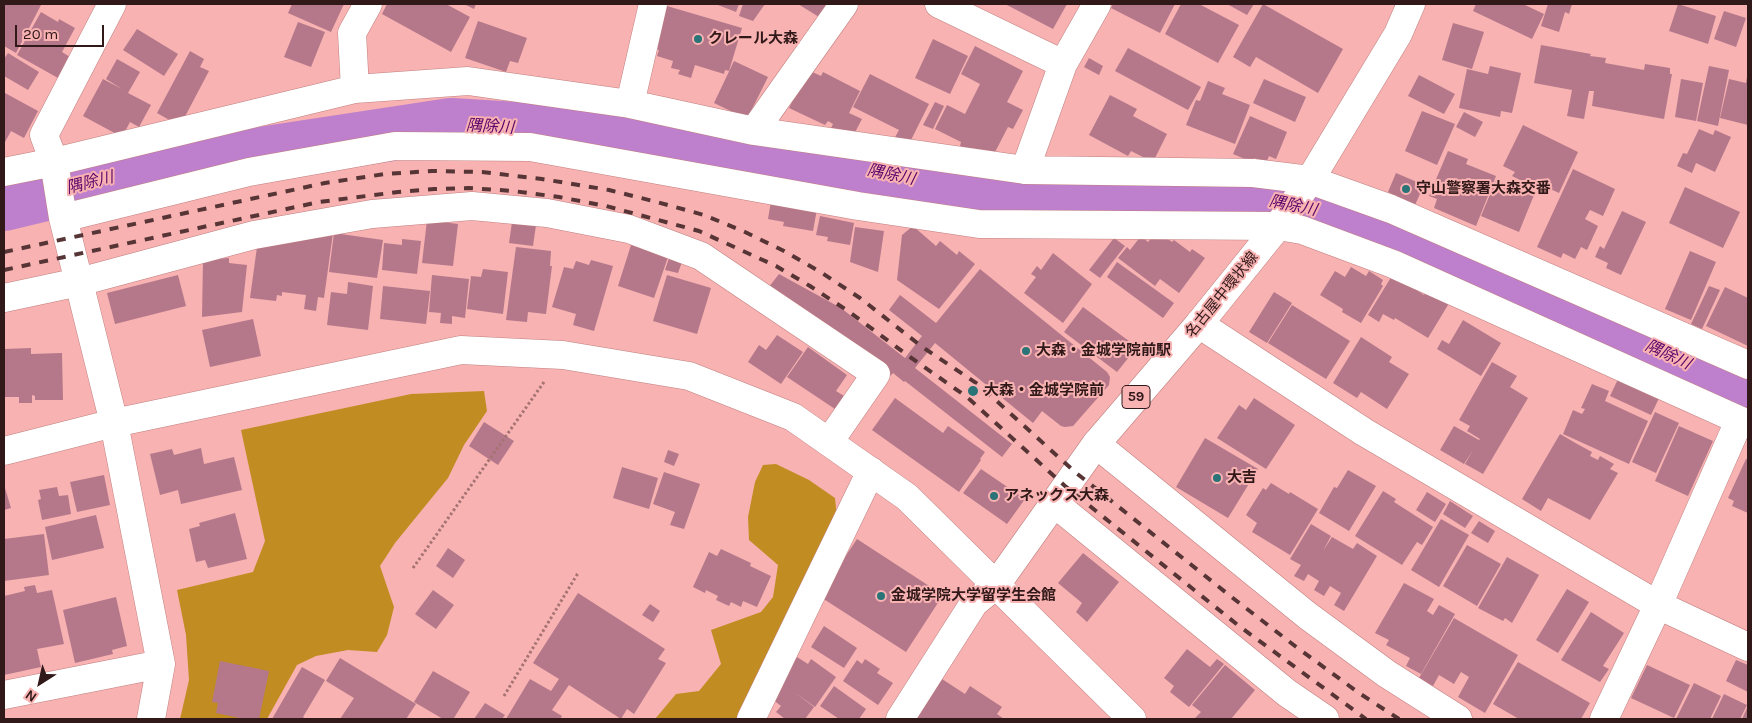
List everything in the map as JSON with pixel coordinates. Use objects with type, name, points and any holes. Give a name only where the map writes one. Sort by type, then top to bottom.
[{"type":"street","points":[[112,4],[44,135],[55,171],[62,214],[114,423],[161,664],[151,719]]},
{"type":"street","points":[[356,90],[352,33],[368,4]]},
{"type":"street","points":[[630,104],[653,4]]},
{"type":"street","points":[[754,131],[844,4]]},
{"type":"street","points":[[939,4],[1063,64]]},
{"type":"street","points":[[1024,170],[1063,64],[1097,4]]},
{"type":"street","name":"名古屋中環状線","points":[[900,719],[974,603],[996,584],[1096,444],[1199,324],[1282,222],[1308,185],[1398,34],[1411,4]]},
{"type":"street","points":[[4,172],[55,171],[356,90],[468,81],[630,104],[754,131],[1024,170],[1253,173],[1308,185],[1391,209],[1748,365]]},
{"type":"street","points":[[62,214],[250,172],[395,146],[530,148],[858,206],[979,224],[1282,222],[1393,264],[1744,423],[1604,719]]},
{"type":"street","points":[[4,298],[79,282],[254,235],[372,214],[472,206],[547,213],[629,229],[701,256],[876,374],[828,442]]},
{"type":"street","points":[[1199,324],[1364,432],[1658,605],[1748,647]]},
{"type":"street","points":[[4,451],[114,423],[461,350],[563,355],[689,376],[793,417],[907,497],[1132,719]]},
{"type":"street","points":[[1096,444],[1308,616],[1387,674],[1458,719]]},
{"type":"street","points":[[751,719],[871,472]]},
{"type":"street","points":[[1054,503],[1287,692],[1325,719]]},
{"type":"street","points":[[4,696],[161,664]]},
{"type":"path","points":[[413,568],[563,355]]},
{"type":"path","points":[[504,696],[578,574]]},
{"type":"shaded area","points":[[484,391],[487,411],[464,445],[448,478],[395,543],[380,566],[394,607],[387,635],[377,652],[348,650],[316,656],[297,665],[267,719],[180,719],[189,680],[186,635],[177,590],[253,572],[265,541],[241,430],[411,394]]},
{"type":"shaded area","points":[[776,464],[809,480],[835,498],[837,518],[739,719],[655,719],[676,694],[699,691],[721,664],[711,630],[761,612],[773,597],[778,565],[749,540],[748,517],[755,482],[763,465]]},
{"type":"building","points":[[4,4],[41,5],[16,53],[4,46]]},
{"type":"building","points":[[292,4],[344,4],[331,32],[288,13]]},
{"type":"building","points":[[387,4],[446,4],[470,17],[451,52],[382,14]]},
{"type":"building","points":[[464,4],[476,4],[474,9]]},
{"type":"building","points":[[719,4],[739,4],[736,12]]},
{"type":"building","points":[[743,4],[765,4],[753,21],[739,16]]},
{"type":"building","points":[[798,4],[829,4],[819,17]]},
{"type":"building","points":[[1005,4],[1067,4],[1053,29]]},
{"type":"building","points":[[1113,4],[1175,4],[1160,33],[1111,8]]},
{"type":"building","points":[[1181,4],[1199,4],[1239,25],[1218,63],[1165,34]]},
{"type":"building","points":[[1227,4],[1254,4],[1247,15]]},
{"type":"building","points":[[1263,4],[1343,49],[1318,93],[1256,57],[1250,67],[1233,57]]},
{"type":"building","points":[[1476,4],[1523,4],[1544,14],[1532,39],[1473,11]]},
{"type":"building","points":[[1548,4],[1572,4],[1569,14],[1565,12],[1559,32],[1541,26]]},
{"type":"building","points":[[1678,4],[1716,16],[1708,44],[1669,31]]},
{"type":"building","name":"クレール大森","points":[[667,6],[742,28],[729,71],[725,70],[724,74],[695,65],[691,78],[678,74],[680,70],[671,68],[673,61],[657,56],[659,50],[654,49]]},
{"type":"building","points":[[1724,11],[1746,18],[1736,47],[1714,39]]},
{"type":"building","points":[[41,12],[58,22],[59,19],[75,28],[62,52],[70,57],[58,78],[17,55]]},
{"type":"building","points":[[478,21],[527,38],[518,63],[510,61],[506,72],[465,58]]},
{"type":"building","points":[[298,22],[325,32],[311,67],[284,57]]},
{"type":"building","points":[[1453,23],[1484,32],[1472,69],[1442,60]]},
{"type":"building","points":[[137,29],[178,54],[164,76],[123,50]]},
{"type":"building","points":[[933,39],[968,56],[950,94],[915,78]]},
{"type":"building","points":[[1541,45],[1591,54],[1590,56],[1606,58],[1605,63],[1644,70],[1645,64],[1670,68],[1670,74],[1672,74],[1664,119],[1592,106],[1594,91],[1589,91],[1584,119],[1567,116],[1572,90],[1534,83]]},
{"type":"building","points":[[975,46],[1023,71],[1007,102],[1023,110],[1013,129],[1008,127],[993,156],[980,156],[960,146],[961,142],[935,129],[947,105],[965,114],[980,84],[961,74]]},
{"type":"building","points":[[1128,48],[1201,87],[1188,110],[1115,71]]},
{"type":"building","points":[[190,51],[204,59],[200,67],[209,71],[180,126],[157,113]]},
{"type":"building","points":[[8,53],[39,72],[28,90],[4,76],[4,59]]},
{"type":"building","points":[[1089,58],[1103,66],[1099,75],[1084,67]]},
{"type":"building","points":[[117,59],[140,72],[128,93],[151,105],[139,127],[130,122],[122,137],[83,116],[103,79],[122,89],[106,79]]},
{"type":"building","points":[[734,61],[768,77],[747,119],[714,103]]},
{"type":"building","points":[[1490,66],[1521,73],[1512,113],[1501,111],[1500,117],[1459,108],[1467,69],[1488,74]]},
{"type":"building","points":[[1709,66],[1729,70],[1718,126],[1697,121]]},
{"type":"building","points":[[808,70],[821,76],[823,72],[860,91],[849,113],[862,119],[851,140],[830,130],[833,124],[828,121],[825,125],[789,108]]},
{"type":"building","points":[[870,74],[929,104],[908,146],[894,139],[899,130],[853,107]]},
{"type":"building","points":[[1419,75],[1455,94],[1444,114],[1408,96]]},
{"type":"building","points":[[1747,77],[1748,125],[1720,118],[1729,79],[1746,83]]},
{"type":"building","points":[[1264,79],[1306,97],[1295,122],[1253,103]]},
{"type":"building","points":[[1681,79],[1703,83],[1696,121],[1675,117]]},
{"type":"building","points":[[1208,81],[1225,88],[1222,94],[1250,105],[1235,144],[1186,125],[1196,100],[1200,101]]},
{"type":"building","points":[[5,93],[38,111],[24,138],[11,131],[4,144]]},
{"type":"building","points":[[1110,95],[1137,109],[1133,116],[1167,134],[1153,162],[1131,151],[1128,156],[1089,135]]},
{"type":"building","points":[[935,102],[944,106],[933,129],[923,125]]},
{"type":"building","points":[[1422,111],[1455,124],[1437,165],[1405,151]]},
{"type":"building","points":[[1464,112],[1483,122],[1475,137],[1456,127]]},
{"type":"building","points":[[1250,116],[1287,132],[1276,159],[1269,156],[1266,163],[1254,158],[1252,162],[1233,154]]},
{"type":"building","points":[[1523,125],[1578,152],[1559,193],[1546,187],[1544,192],[1512,176],[1515,172],[1503,166]]},
{"type":"building","points":[[1699,129],[1713,135],[1715,130],[1731,137],[1715,172],[1696,163],[1692,173],[1677,166],[1683,153],[1687,154]]},
{"type":"building","points":[[1448,151],[1468,159],[1466,164],[1496,176],[1476,226],[1434,208],[1437,199],[1429,196]]},
{"type":"building","points":[[1573,169],[1615,189],[1603,216],[1590,210],[1585,219],[1598,226],[1587,250],[1581,247],[1575,259],[1563,253],[1561,258],[1537,247]]},
{"type":"building","name":"守山警察署大森交番","points":[[1396,173],[1424,185],[1415,205],[1388,192]]},
{"type":"building","points":[[1496,180],[1534,195],[1519,232],[1481,216]]},
{"type":"building","points":[[1685,187],[1740,212],[1723,248],[1669,223]]},
{"type":"building","points":[[771,201],[817,209],[813,231],[783,226],[784,222],[768,219]]},
{"type":"building","points":[[1622,211],[1646,222],[1621,275],[1606,268],[1608,263],[1595,257],[1600,246],[1604,249]]},
{"type":"building","points":[[820,216],[854,223],[850,245],[827,241],[828,237],[816,235]]},
{"type":"building","points":[[427,220],[458,224],[453,266],[422,263]]},
{"type":"building","points":[[512,222],[536,225],[533,246],[509,243]]},
{"type":"building","points":[[913,226],[936,246],[940,241],[957,255],[959,251],[975,264],[939,309],[897,280],[902,235]]},
{"type":"building","points":[[855,227],[884,231],[878,272],[850,262]]},
{"type":"building","points":[[333,233],[324,298],[318,297],[316,311],[304,309],[306,295],[282,292],[282,296],[277,295],[276,301],[250,298],[257,247]]},
{"type":"building","points":[[334,233],[383,240],[377,278],[329,272]]},
{"type":"building","points":[[1161,234],[1172,242],[1174,240],[1190,252],[1192,249],[1205,258],[1179,293],[1160,279],[1155,286],[1118,258],[1127,247],[1130,250],[1141,236],[1148,242],[1154,235]]},
{"type":"building","points":[[1114,238],[1125,246],[1100,278],[1089,270]]},
{"type":"building","points":[[402,239],[421,241],[417,274],[382,270],[384,243],[402,245]]},
{"type":"building","points":[[631,245],[668,257],[654,298],[618,286]]},
{"type":"building","points":[[516,247],[551,251],[550,266],[552,266],[546,314],[528,312],[527,322],[506,320]]},
{"type":"building","points":[[1690,251],[1716,262],[1691,320],[1665,309]]},
{"type":"building","points":[[1053,253],[1092,284],[1063,323],[1024,293],[1036,277],[1031,274],[1037,266],[1041,270]]},
{"type":"building","points":[[229,258],[229,263],[247,265],[242,312],[202,317],[203,260]]},
{"type":"building","points":[[669,258],[682,262],[678,273],[665,270]]},
{"type":"building","points":[[591,260],[613,266],[594,331],[573,325],[576,314],[552,307],[564,267],[573,269],[576,261],[589,265]]},
{"type":"building","points":[[1117,262],[1174,303],[1163,318],[1107,277]]},
{"type":"building","points":[[1351,267],[1366,276],[1369,271],[1383,280],[1381,284],[1383,286],[1361,323],[1342,312],[1343,309],[1320,295],[1335,271],[1345,277]]},
{"type":"building","points":[[483,269],[508,272],[503,314],[467,309],[471,276],[481,277]]},
{"type":"building","points":[[980,269],[1107,372],[1110,377],[1109,385],[1073,426],[1061,426],[1042,411],[1033,423],[935,343],[915,368],[1012,444],[1002,457],[905,381],[893,373],[888,378],[765,292],[779,274],[841,308],[905,358],[922,336],[889,310],[900,295],[936,323]]},
{"type":"building","points":[[1393,274],[1424,295],[1426,291],[1451,300],[1428,338],[1395,318],[1394,320],[1383,314],[1379,322],[1368,315]]},
{"type":"building","points":[[178,275],[186,306],[115,324],[107,293]]},
{"type":"building","points":[[432,275],[469,279],[465,318],[452,316],[452,324],[440,323],[441,313],[429,312]]},
{"type":"building","points":[[667,275],[711,288],[697,334],[653,321]]},
{"type":"building","points":[[348,282],[373,286],[368,330],[327,325],[331,292],[347,294]]},
{"type":"building","points":[[383,286],[430,291],[426,324],[380,319]]},
{"type":"building","points":[[1709,286],[1720,290],[1702,329],[1691,324]]},
{"type":"building","points":[[1725,287],[1748,298],[1748,346],[1706,326]]},
{"type":"building","points":[[1274,292],[1292,303],[1267,343],[1249,332]]},
{"type":"building","points":[[1292,305],[1350,341],[1326,379],[1268,343]]},
{"type":"building","points":[[1083,307],[1137,347],[1117,372],[1064,332]]},
{"type":"building","points":[[253,319],[261,356],[210,367],[202,330]]},
{"type":"building","points":[[1463,320],[1501,343],[1481,376],[1437,349],[1442,340],[1449,344]]},
{"type":"building","points":[[777,335],[803,352],[781,384],[748,362],[759,345],[766,350]]},
{"type":"building","points":[[1361,337],[1392,357],[1389,362],[1409,374],[1387,409],[1361,392],[1357,398],[1333,383]]},
{"type":"building","points":[[808,347],[847,375],[836,391],[844,396],[835,409],[787,377]]},
{"type":"building","points":[[31,348],[31,354],[62,353],[63,400],[35,400],[35,396],[32,395],[32,403],[19,403],[19,397],[4,397],[4,349]]},
{"type":"building","points":[[1492,362],[1517,376],[1510,387],[1528,398],[1483,474],[1465,464],[1473,450],[1464,464],[1440,450],[1454,426],[1480,439],[1467,431],[1470,426],[1459,420]]},
{"type":"building","points":[[1620,375],[1661,394],[1651,415],[1610,396]]},
{"type":"building","points":[[1592,384],[1609,391],[1605,401],[1648,421],[1629,464],[1563,434],[1573,410],[1582,414],[1585,409],[1581,408]]},
{"type":"building","points":[[895,398],[943,433],[948,426],[985,452],[959,492],[872,430]]},
{"type":"building","points":[[1254,398],[1295,425],[1266,469],[1217,438],[1239,405],[1246,410]]},
{"type":"building","points":[[1655,412],[1679,423],[1656,473],[1632,462]]},
{"type":"building","points":[[484,422],[514,441],[498,465],[469,446]]},
{"type":"building","points":[[1679,426],[1713,441],[1688,496],[1655,481]]},
{"type":"building","points":[[1560,434],[1592,452],[1590,456],[1598,460],[1600,456],[1614,464],[1610,469],[1618,473],[1590,520],[1548,498],[1541,511],[1522,499]]},
{"type":"building","name":"大吉","points":[[1205,438],[1258,469],[1228,518],[1176,487]]},
{"type":"building","points":[[201,448],[204,464],[234,457],[242,490],[181,504],[178,490],[160,495],[150,454],[172,449],[174,455]]},
{"type":"building","points":[[668,450],[679,454],[674,466],[664,462]]},
{"type":"building","points":[[1746,459],[1748,459],[1748,513],[1732,506],[1734,501],[1728,498]]},
{"type":"building","points":[[622,467],[658,478],[649,509],[613,498]]},
{"type":"building","name":"アネックス大森","points":[[981,469],[1025,499],[1007,524],[963,493]]},
{"type":"building","points":[[1348,470],[1376,486],[1349,531],[1319,513],[1334,487],[1337,488]]},
{"type":"building","points":[[664,472],[700,484],[684,529],[670,525],[675,512],[653,504]]},
{"type":"building","points":[[104,475],[110,505],[77,512],[70,482]]},
{"type":"building","points":[[1271,483],[1318,509],[1290,555],[1252,532],[1257,523],[1246,515],[1263,488],[1266,490]]},
{"type":"building","points":[[57,487],[59,496],[68,495],[71,514],[42,520],[38,500],[41,499],[39,490]]},
{"type":"building","points":[[4,488],[11,508],[4,510]]},
{"type":"building","points":[[1383,491],[1396,499],[1394,502],[1433,527],[1422,545],[1417,542],[1402,565],[1355,536]]},
{"type":"building","points":[[1427,492],[1446,504],[1435,522],[1416,510]]},
{"type":"building","points":[[1450,501],[1473,516],[1465,528],[1443,514]]},
{"type":"building","points":[[235,513],[247,559],[208,568],[205,560],[196,562],[189,529],[200,526],[199,523]]},
{"type":"building","points":[[96,515],[104,548],[52,560],[45,527]]},
{"type":"building","points":[[1441,519],[1469,535],[1439,587],[1411,570]]},
{"type":"building","points":[[1479,521],[1495,531],[1488,543],[1471,533]]},
{"type":"building","points":[[1311,524],[1331,536],[1323,551],[1332,537],[1353,549],[1357,543],[1377,556],[1344,611],[1334,605],[1341,593],[1330,586],[1324,596],[1314,590],[1319,581],[1308,574],[1304,581],[1294,576],[1301,565],[1290,559]]},
{"type":"building","points":[[44,534],[49,575],[4,581],[4,539]]},
{"type":"building","name":"金城学院大学留学生会館","points":[[857,539],[943,595],[906,652],[819,596]]},
{"type":"building","points":[[1467,545],[1501,564],[1477,606],[1443,586]]},
{"type":"building","points":[[448,548],[465,560],[453,578],[436,566]]},
{"type":"building","points":[[721,549],[751,563],[750,566],[771,576],[757,607],[743,601],[741,607],[731,602],[729,606],[716,600],[718,596],[706,590],[705,593],[693,587],[709,552],[717,556]]},
{"type":"building","points":[[1083,553],[1119,582],[1087,622],[1076,612],[1082,603],[1058,583]]},
{"type":"building","points":[[1507,557],[1539,575],[1512,623],[1505,618],[1503,621],[1478,608]]},
{"type":"building","points":[[1404,583],[1434,599],[1427,611],[1433,615],[1439,605],[1455,614],[1421,674],[1406,666],[1410,658],[1386,645],[1389,640],[1375,633]]},
{"type":"building","points":[[35,585],[37,593],[52,590],[64,644],[37,649],[41,667],[4,675],[4,596],[25,591],[24,587]]},
{"type":"building","points":[[1567,589],[1589,602],[1558,653],[1536,640]]},
{"type":"building","points":[[433,590],[454,605],[436,629],[415,614]]},
{"type":"building","points":[[578,593],[665,649],[658,659],[666,663],[634,714],[627,709],[621,719],[569,685],[552,710],[562,716],[560,719],[506,719],[530,679],[551,691],[559,679],[533,663]]},
{"type":"building","points":[[116,597],[127,646],[112,650],[113,654],[75,663],[63,610]]},
{"type":"building","points":[[650,604],[660,611],[653,622],[642,615]]},
{"type":"building","points":[[1591,612],[1624,633],[1603,666],[1609,669],[1600,682],[1561,660]]},
{"type":"building","points":[[1454,618],[1518,655],[1485,713],[1458,697],[1469,677],[1461,672],[1454,684],[1439,675],[1433,686],[1419,678]]},
{"type":"building","points":[[824,626],[857,648],[844,668],[811,647]]},
{"type":"building","points":[[1187,649],[1210,667],[1217,659],[1224,664],[1189,707],[1170,692],[1174,686],[1164,678]]},
{"type":"building","points":[[797,657],[808,664],[811,659],[836,677],[815,707],[794,692],[814,707],[805,719],[785,719],[776,712],[781,706],[771,698]]},
{"type":"building","points":[[340,658],[416,704],[406,719],[340,719],[354,698],[326,681]]},
{"type":"building","points":[[865,659],[880,669],[877,673],[893,683],[878,705],[843,681],[857,660],[862,664]]},
{"type":"building","points":[[1736,660],[1748,665],[1748,692],[1726,681]]},
{"type":"building","points":[[220,661],[269,671],[259,719],[244,719],[216,713],[218,703],[212,702]]},
{"type":"building","points":[[1518,662],[1590,703],[1581,719],[1519,719],[1493,704]]},
{"type":"building","points":[[1225,665],[1255,690],[1231,719],[1194,719],[1201,712],[1192,705]]},
{"type":"building","points":[[1647,665],[1690,685],[1674,718],[1631,698]]},
{"type":"building","points":[[302,667],[325,680],[303,717],[306,719],[272,719]]},
{"type":"building","points":[[433,671],[470,692],[454,718],[456,719],[443,719],[414,702]]},
{"type":"building","points":[[942,679],[965,694],[970,686],[1002,707],[997,714],[1004,719],[916,719]]},
{"type":"building","points":[[1694,683],[1721,696],[1710,719],[1676,719]]},
{"type":"building","points":[[834,686],[866,709],[859,719],[839,719],[820,706]]},
{"type":"building","points":[[1724,694],[1747,705],[1740,719],[1712,719]]},
{"type":"building","points":[[485,703],[505,715],[502,719],[474,719]]},
{"type":"building","points":[[1748,706],[1748,719],[1742,719]]},
{"type":"waterway","name":"隅除川","points":[[4,204],[129,174],[451,125],[668,138],[884,172],[968,192],[1183,200],[1275,200],[1398,232],[1589,322],[1617,332],[1748,393]]},
{"type":"railway","points":[[4,252],[325,183],[385,174],[432,171],[482,172],[542,179],[609,190],[704,215],[784,251],[860,298],[921,346],[979,385],[1075,472],[1229,595],[1359,693],[1399,719]]},
{"type":"railway","points":[[4,270],[319,202],[434,189],[469,188],[559,197],[606,206],[699,231],[776,266],[810,286],[848,311],[967,397],[1065,486],[1239,626],[1366,719]]},
{"type":"place","name":"クレール大森","points":[[698,39]]},
{"type":"place","name":"守山警察署大森交番","points":[[1406,189]]},
{"type":"place","name":"大森・金城学院前駅","points":[[1026,351]]},
{"type":"place","name":"大森・金城学院前","points":[[973,391]]},
{"type":"place","name":"大吉","points":[[1217,478]]},
{"type":"place","name":"アネックス大森","points":[[994,496]]},
{"type":"place","name":"金城学院大学留学生会館","points":[[881,596]]}]
